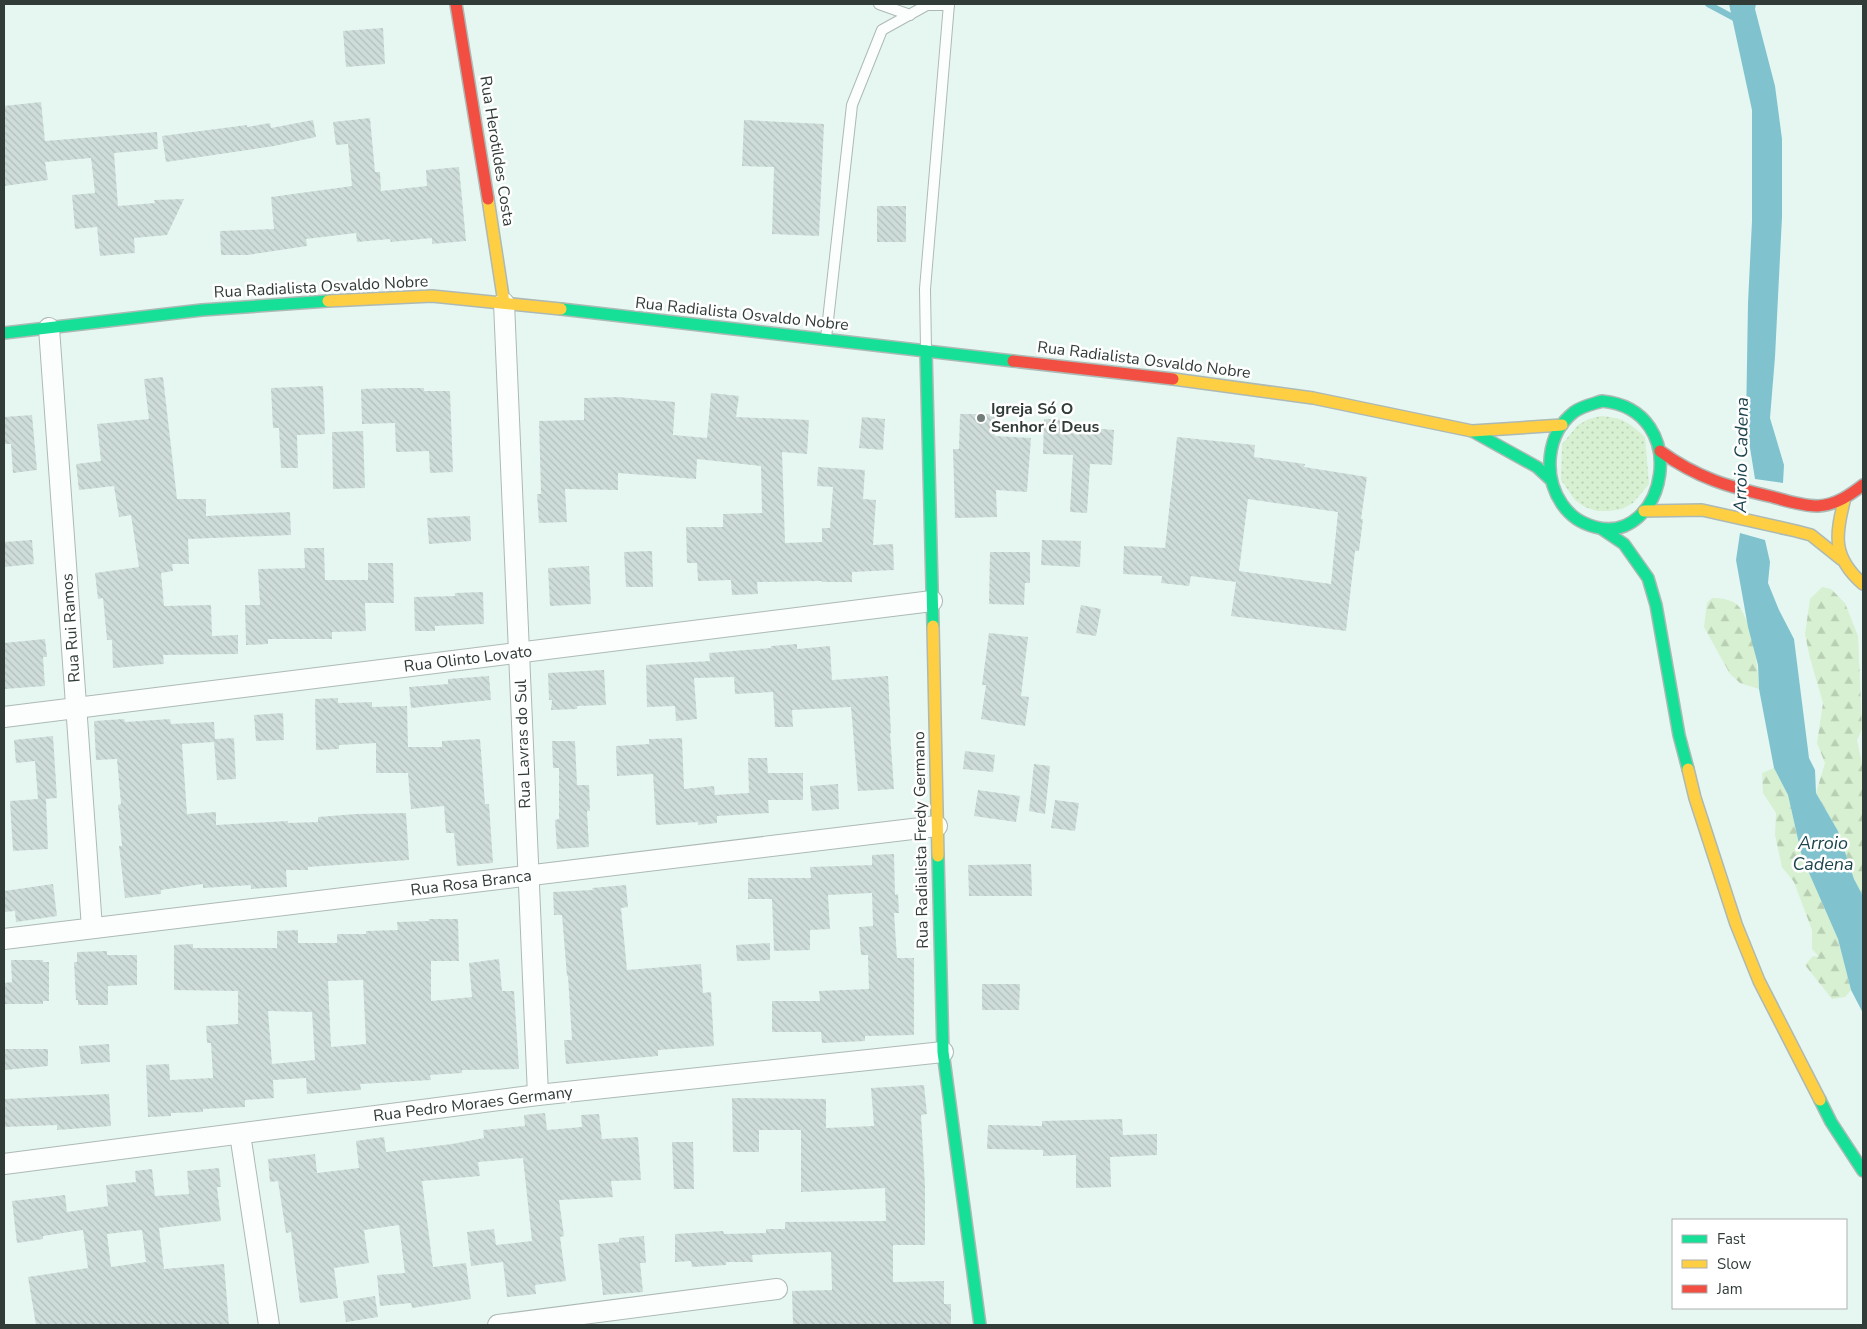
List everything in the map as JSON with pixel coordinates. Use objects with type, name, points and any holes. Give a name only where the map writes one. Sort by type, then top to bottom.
[{"type":"street","name":"Rua Herotildes Costa","points":[[456,4],[481,150],[504,303]]},
{"type":"street","name":"Rua Radialista Osvaldo Nobre","points":[[4,332],[202,310],[432,296],[1226,385],[1313,398],[1472,431],[1562,425]]},
{"type":"street","name":"Rua Lavras do Sul","points":[[504,303],[538,1095]]},
{"type":"street","name":"Rua Rui Ramos","points":[[49,328],[92,928]]},
{"type":"street","name":"Rua Radialista Fredy Germano","points":[[926,351],[943,1052],[980,1325]]},
{"type":"street","points":[[1602,529],[1617,528],[1632,522],[1644,511],[1659,484],[1661,465],[1660,451],[1654,434],[1645,420],[1632,409],[1618,403],[1602,401],[1587,405],[1573,413],[1562,425],[1551,451],[1550,479],[1560,504],[1578,522],[1602,529],[1624,544],[1648,578],[1656,606],[1679,735],[1695,798],[1736,924],[1759,981],[1788,1040],[1831,1122],[1863,1171]]},
{"type":"street","name":"Rua Radialista Osvaldo Nobre","points":[[1472,431],[1537,467],[1550,479]]},
{"type":"street","points":[[1660,451],[1679,465],[1723,485],[1800,504],[1820,506],[1845,498],[1861,486],[1862,471]]},
{"type":"street","points":[[1845,498],[1837,526],[1841,559],[1846,569],[1863,584]]},
{"type":"street","points":[[1644,511],[1702,510],[1811,534],[1841,559]]},
{"type":"street","name":"Rua Olinto Lovato","points":[[4,717],[932,601]]},
{"type":"street","name":"Rua Rosa Branca","points":[[4,939],[937,826]]},
{"type":"street","name":"Rua Pedro Moraes Germany","points":[[4,1164],[538,1095],[943,1052]]},
{"type":"street","points":[[240,1134],[269,1325]]},
{"type":"street","points":[[498,1325],[777,1289]]},
{"type":"lane","points":[[879,4],[910,15]]},
{"type":"lane","points":[[826,340],[852,105],[882,30],[928,5],[949,4],[925,289],[926,351]]},
{"type":"green space","points":[[1601,416],[1625,422],[1645,437],[1649,484],[1633,503],[1622,509],[1597,511],[1585,507],[1575,500],[1561,480],[1562,444],[1578,425],[1589,419]]},
{"type":"green space","points":[[1822,587],[1831,589],[1845,603],[1858,636],[1862,729],[1857,740],[1863,768],[1863,896],[1854,879],[1838,831],[1816,793],[1825,763],[1817,743],[1823,703],[1805,634],[1810,599]]},
{"type":"green space","points":[[1712,598],[1731,601],[1740,608],[1745,616],[1754,647],[1759,689],[1740,683],[1730,674],[1704,627],[1707,603]]},
{"type":"green space","points":[[1774,768],[1788,795],[1802,857],[1838,939],[1851,990],[1845,997],[1832,999],[1805,965],[1813,956],[1819,957],[1812,949],[1812,930],[1794,882],[1782,867],[1775,835],[1776,813],[1763,793],[1762,773]]},
{"type":"water","name":"Arroio Cadena","points":[[1729,4],[1756,4],[1755,9],[1775,86],[1782,139],[1782,217],[1770,418],[1784,465],[1783,483],[1755,479],[1746,423],[1748,303],[1752,221],[1752,110]]},
{"type":"water","name":"Arroio Cadena","points":[[1740,533],[1765,540],[1770,562],[1768,583],[1794,639],[1809,758],[1815,770],[1816,793],[1838,831],[1854,879],[1863,896],[1863,1013],[1851,990],[1838,939],[1802,857],[1788,795],[1774,768],[1759,689],[1758,665],[1748,627],[1736,560]]},
{"type":"building","points":[[383,28],[385,64],[346,67],[343,31]]},
{"type":"building","points":[[41,102],[45,141],[157,132],[158,149],[114,153],[118,206],[155,203],[154,200],[184,199],[167,235],[134,238],[135,253],[100,256],[97,227],[75,229],[72,195],[95,193],[91,158],[45,162],[48,180],[4,186],[4,106]]},
{"type":"building","points":[[370,118],[375,172],[380,172],[381,191],[427,186],[426,170],[459,167],[466,241],[432,244],[432,238],[391,242],[390,239],[357,242],[356,233],[306,239],[307,246],[248,255],[221,255],[220,231],[274,229],[271,197],[352,186],[348,144],[336,145],[333,122]]},
{"type":"building","points":[[313,120],[316,137],[274,146],[166,162],[162,136],[270,123],[271,128]]},
{"type":"building","points":[[744,120],[824,124],[819,236],[772,234],[774,167],[742,166]]},
{"type":"building","points":[[877,206],[906,206],[906,242],[877,242]]},
{"type":"building","points":[[163,377],[177,499],[206,499],[206,516],[290,512],[291,535],[188,539],[189,564],[172,564],[173,571],[161,573],[164,606],[211,605],[212,636],[238,635],[238,654],[163,655],[164,664],[113,668],[112,640],[107,640],[103,598],[98,599],[95,573],[139,567],[131,515],[119,517],[114,486],[79,490],[76,464],[101,461],[97,424],[149,419],[144,379]]},
{"type":"building","points":[[323,386],[325,434],[297,435],[298,468],[281,468],[279,428],[273,428],[271,388]]},
{"type":"building","points":[[424,388],[424,391],[450,391],[453,472],[430,473],[429,451],[396,452],[395,423],[362,424],[361,389]]},
{"type":"building","points":[[711,393],[739,396],[736,417],[809,420],[807,454],[782,452],[785,543],[822,542],[822,528],[830,528],[833,487],[817,486],[818,467],[865,470],[863,499],[876,500],[873,545],[893,544],[894,570],[852,572],[852,582],[757,582],[758,594],[732,595],[731,580],[698,581],[697,563],[687,563],[686,527],[723,527],[723,514],[762,513],[761,466],[697,459],[696,479],[618,473],[618,490],[565,489],[567,522],[539,523],[537,494],[541,494],[539,421],[584,420],[584,398],[618,397],[675,402],[673,435],[707,438]]},
{"type":"building","points":[[960,414],[995,414],[995,436],[1031,438],[1027,492],[996,490],[997,517],[955,518],[953,449],[959,449]]},
{"type":"building","points":[[32,415],[37,470],[13,473],[11,444],[4,444],[4,417]]},
{"type":"building","points":[[862,417],[885,419],[883,450],[859,448]]},
{"type":"building","points":[[1044,419],[1069,420],[1069,426],[1114,430],[1112,465],[1090,464],[1087,513],[1070,512],[1073,455],[1043,454]]},
{"type":"building","points":[[363,431],[365,488],[333,489],[332,432]]},
{"type":"building","points":[[1177,437],[1255,445],[1254,457],[1305,464],[1304,467],[1367,477],[1359,551],[1355,551],[1346,631],[1231,616],[1236,582],[1191,576],[1189,586],[1161,583],[1162,576],[1123,574],[1124,546],[1165,548]],"holes":[[[1248,499],[1338,512],[1331,584],[1239,571]]]},
{"type":"building","points":[[470,516],[471,541],[429,544],[427,518]]},
{"type":"building","points":[[32,540],[34,564],[4,567],[4,542]]},
{"type":"building","points":[[1042,540],[1081,541],[1080,567],[1041,565]]},
{"type":"building","points":[[304,548],[324,548],[325,580],[368,580],[368,563],[393,563],[394,603],[365,603],[366,631],[332,632],[332,639],[268,639],[268,644],[246,645],[245,605],[260,605],[258,569],[305,568]]},
{"type":"building","points":[[652,551],[653,587],[626,587],[624,552]]},
{"type":"building","points":[[990,552],[1030,552],[1030,583],[1025,583],[1024,605],[989,604]]},
{"type":"building","points":[[589,566],[591,604],[550,606],[548,568]]},
{"type":"building","points":[[483,592],[484,624],[435,626],[435,631],[415,631],[414,597],[455,596],[455,593]]},
{"type":"building","points":[[1081,605],[1101,609],[1096,636],[1076,633]]},
{"type":"building","points":[[989,633],[1028,637],[1021,696],[1029,697],[1025,726],[981,719],[986,685],[982,685]]},
{"type":"building","points":[[45,639],[47,657],[43,657],[45,686],[4,689],[4,643]]},
{"type":"building","points":[[797,644],[797,649],[830,646],[832,680],[888,676],[894,789],[858,791],[851,707],[792,710],[793,727],[775,727],[773,692],[735,694],[734,677],[694,678],[697,719],[676,721],[675,706],[647,707],[646,665],[710,661],[709,653]]},
{"type":"building","points":[[604,670],[606,705],[577,706],[577,709],[551,710],[552,700],[549,700],[548,673]]},
{"type":"building","points":[[489,676],[491,700],[411,708],[409,687],[448,684],[448,679]]},
{"type":"building","points":[[338,698],[338,703],[372,702],[372,707],[407,706],[408,747],[442,747],[442,741],[480,739],[485,804],[489,804],[493,863],[457,866],[454,833],[446,833],[444,806],[411,809],[408,773],[376,773],[376,743],[339,745],[339,749],[316,750],[315,699]]},
{"type":"building","points":[[283,713],[284,740],[256,741],[254,715]]},
{"type":"building","points":[[124,719],[125,722],[170,719],[171,724],[214,722],[215,739],[234,738],[236,779],[217,780],[214,742],[182,744],[187,814],[216,812],[216,825],[288,821],[288,823],[318,822],[318,817],[406,813],[409,860],[308,867],[308,870],[286,870],[287,887],[251,889],[251,885],[203,888],[203,884],[161,890],[161,894],[125,898],[119,846],[122,846],[118,805],[121,804],[117,759],[96,760],[94,721]]},
{"type":"building","points":[[53,736],[57,798],[46,799],[48,849],[13,851],[10,801],[38,799],[35,761],[16,763],[14,740]]},
{"type":"building","points":[[682,738],[684,789],[714,786],[715,795],[749,793],[748,758],[767,758],[768,773],[803,773],[803,800],[768,800],[769,813],[717,816],[717,823],[698,825],[698,822],[656,825],[653,774],[617,776],[616,746],[649,744],[649,739]]},
{"type":"building","points":[[552,741],[575,741],[577,785],[589,785],[590,811],[587,811],[589,847],[557,849],[555,820],[559,819],[559,768],[553,768]]},
{"type":"building","points":[[965,751],[995,755],[993,772],[963,769]]},
{"type":"building","points":[[1034,764],[1050,766],[1045,814],[1029,811]]},
{"type":"building","points":[[838,784],[839,809],[812,811],[810,786]]},
{"type":"building","points":[[978,790],[1020,796],[1016,822],[974,816]]},
{"type":"building","points":[[1055,800],[1079,803],[1075,831],[1051,828]]},
{"type":"building","points":[[894,854],[895,895],[898,894],[899,913],[894,913],[897,958],[914,958],[914,1035],[865,1036],[865,1041],[822,1043],[821,1032],[772,1032],[772,1001],[820,1001],[819,991],[869,989],[868,955],[861,955],[859,927],[873,926],[872,893],[828,895],[830,929],[810,930],[810,950],[774,951],[772,899],[748,899],[748,878],[811,878],[810,867],[872,865],[872,855]]},
{"type":"building","points":[[1031,864],[1032,896],[969,896],[968,865]]},
{"type":"building","points":[[53,884],[57,916],[16,922],[15,911],[4,912],[4,891]]},
{"type":"building","points":[[626,885],[628,907],[621,908],[627,970],[701,964],[703,993],[711,992],[714,1046],[658,1050],[658,1056],[566,1064],[564,1040],[572,1040],[568,976],[562,915],[554,915],[553,892],[593,890],[592,888]]},
{"type":"building","points":[[429,919],[458,919],[459,961],[431,961],[431,1001],[472,997],[469,963],[499,959],[502,991],[514,991],[519,1069],[462,1070],[462,1073],[430,1075],[431,1080],[360,1084],[361,1090],[307,1094],[306,1078],[273,1080],[274,1098],[245,1100],[245,1107],[203,1109],[203,1112],[171,1113],[171,1116],[148,1117],[146,1065],[169,1064],[170,1080],[213,1078],[211,1043],[207,1043],[206,1026],[238,1024],[238,991],[174,990],[174,945],[193,944],[193,948],[277,948],[277,931],[298,930],[298,943],[337,943],[337,934],[366,934],[366,931],[398,930],[397,922],[429,921]],"holes":[[[363,980],[366,1044],[331,1047],[328,981]],[[268,1011],[312,1012],[315,1060],[272,1064]]]},
{"type":"building","points":[[770,943],[770,960],[737,961],[736,945]]},
{"type":"building","points":[[107,951],[107,955],[137,955],[137,985],[108,986],[108,1005],[78,1005],[78,1000],[76,1000],[74,962],[77,962],[77,952]]},
{"type":"building","points":[[11,960],[43,960],[43,962],[49,962],[49,1001],[43,1001],[43,1004],[4,1004],[4,983],[12,982]]},
{"type":"building","points":[[982,984],[1020,984],[1019,1010],[982,1010]]},
{"type":"building","points":[[109,1044],[110,1062],[81,1064],[79,1046]]},
{"type":"building","points":[[4,1049],[48,1049],[48,1066],[4,1070]]},
{"type":"building","points":[[924,1085],[927,1114],[921,1115],[925,1186],[925,1245],[893,1245],[893,1282],[944,1281],[944,1304],[951,1304],[951,1325],[793,1325],[792,1291],[832,1290],[831,1252],[752,1255],[753,1262],[726,1262],[726,1265],[692,1267],[691,1261],[675,1262],[675,1234],[723,1231],[724,1234],[766,1233],[766,1229],[785,1229],[785,1222],[886,1221],[885,1188],[801,1192],[801,1130],[759,1130],[759,1152],[733,1152],[732,1098],[826,1099],[826,1128],[874,1126],[871,1088]]},
{"type":"building","points":[[109,1094],[111,1126],[57,1130],[57,1125],[4,1127],[4,1099]]},
{"type":"building","points":[[545,1113],[547,1130],[582,1127],[581,1115],[599,1114],[602,1139],[638,1137],[641,1180],[611,1181],[613,1197],[559,1200],[564,1236],[560,1237],[566,1281],[535,1285],[536,1294],[507,1297],[503,1262],[471,1266],[467,1232],[494,1229],[496,1245],[532,1241],[523,1158],[478,1162],[480,1176],[422,1181],[433,1267],[466,1263],[471,1299],[412,1308],[411,1303],[380,1306],[377,1275],[405,1273],[399,1225],[364,1230],[369,1263],[334,1268],[338,1298],[300,1303],[291,1232],[286,1233],[278,1181],[270,1182],[268,1159],[315,1154],[317,1173],[359,1168],[356,1141],[384,1137],[386,1152],[452,1144],[484,1138],[483,1130],[525,1126],[524,1115]]},
{"type":"building","points":[[1122,1119],[1123,1135],[1157,1134],[1157,1155],[1110,1157],[1111,1187],[1076,1188],[1076,1155],[1043,1156],[1043,1150],[987,1149],[988,1125],[1042,1126],[1042,1121]]},
{"type":"building","points":[[672,1142],[693,1142],[694,1189],[674,1189]]},
{"type":"building","points":[[219,1168],[221,1187],[217,1187],[221,1221],[159,1228],[164,1269],[224,1264],[229,1325],[36,1325],[28,1277],[88,1268],[83,1230],[43,1236],[43,1239],[17,1243],[12,1201],[65,1195],[67,1212],[108,1206],[106,1185],[136,1182],[135,1171],[152,1169],[155,1196],[189,1194],[187,1171]],"holes":[[[142,1230],[146,1262],[111,1267],[107,1234]]]},
{"type":"building","points":[[644,1236],[646,1263],[640,1263],[643,1292],[603,1295],[598,1244],[619,1242],[619,1238]]},
{"type":"building","points":[[375,1296],[378,1317],[346,1322],[343,1301]]},
{"type":"waterway","points":[[1708,4],[1738,20]]},
{"type":"traffic: fast","points":[[4,333],[202,310],[328,301]]},
{"type":"traffic: fast","points":[[561,309],[1013,361]]},
{"type":"traffic: fast","points":[[926,351],[933,626]]},
{"type":"traffic: fast","points":[[1602,401],[1631,410],[1650,427],[1659,450],[1660,474],[1653,498],[1639,517],[1619,527],[1595,527],[1585,524],[1573,516],[1565,509],[1556,493],[1550,468],[1553,443],[1565,421],[1577,410],[1602,401]]},
{"type":"traffic: fast","points":[[1472,431],[1537,467],[1550,479]]},
{"type":"traffic: fast","points":[[1602,529],[1624,544],[1648,578],[1656,605],[1679,735],[1688,769]]},
{"type":"traffic: fast","points":[[938,856],[943,1052],[980,1325]]},
{"type":"traffic: fast","points":[[1820,1100],[1831,1122],[1863,1171]]},
{"type":"traffic: slow","points":[[488,199],[504,303]]},
{"type":"traffic: slow","points":[[328,301],[432,296],[561,309]]},
{"type":"traffic: slow","points":[[1173,379],[1313,398],[1472,431],[1562,425]]},
{"type":"traffic: slow","points":[[1845,498],[1838,534],[1841,555],[1853,574],[1863,584]]},
{"type":"traffic: slow","points":[[1644,511],[1702,510],[1796,531],[1811,535],[1841,559]]},
{"type":"traffic: slow","points":[[933,626],[938,856]]},
{"type":"traffic: slow","points":[[1688,769],[1695,798],[1736,924],[1759,981],[1820,1100]]},
{"type":"traffic: jam","points":[[456,4],[488,199]]},
{"type":"traffic: jam","points":[[1013,361],[1173,379]]},
{"type":"traffic: jam","points":[[1660,451],[1700,475],[1742,489],[1801,504],[1818,506],[1831,504],[1848,496],[1863,485]]},
{"type":"place","name":"Igreja Só O Senhor é Deus","points":[[981,418]]}]
